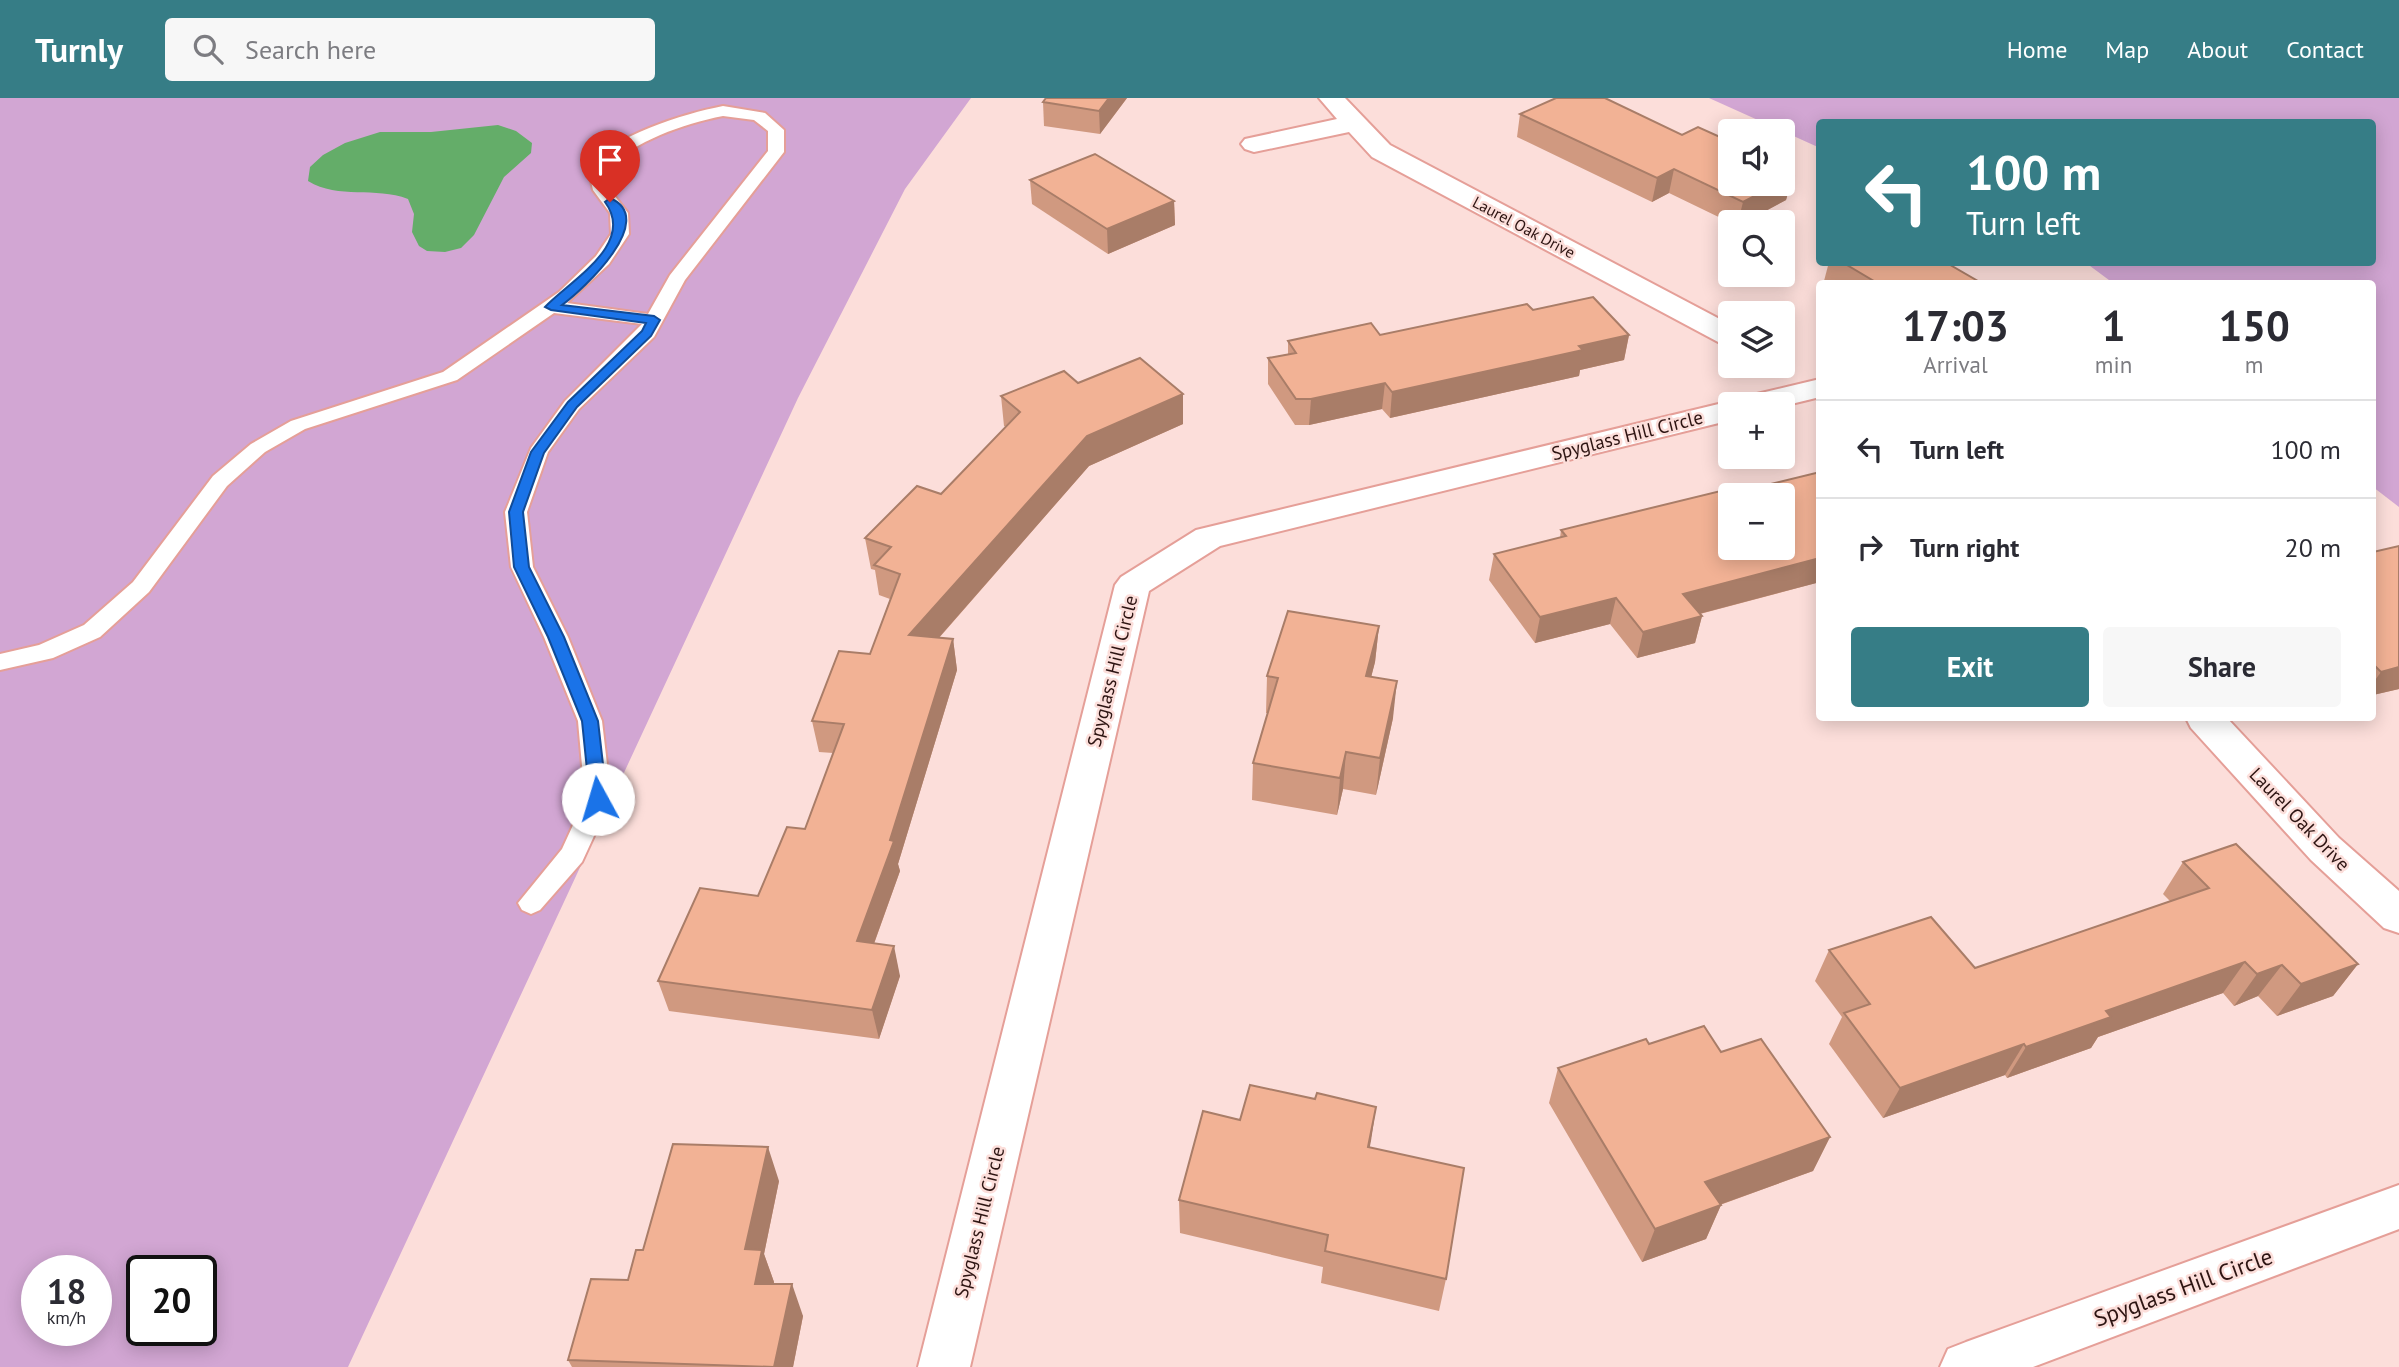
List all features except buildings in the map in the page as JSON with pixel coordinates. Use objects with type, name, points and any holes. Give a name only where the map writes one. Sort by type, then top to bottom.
[{"type":"street","name":"Laurel Oak Drive","points":[[1331,98],[1381,151],[1718,330]]},
{"type":"street","points":[[1254,144],[1354,123]]},
{"type":"street","points":[[1795,372],[1816,385]]},
{"type":"street","points":[[1795,394],[1816,388]]},
{"type":"street","name":"Spyglass Hill Circle","points":[[944,1367],[1133,585],[1208,538],[1718,413]]},
{"type":"street","name":"Laurel Oak Drive","points":[[2208,721],[2325,849],[2399,916]]},
{"type":"street","name":"Spyglass Hill Circle","points":[[1966,1367],[2399,1207]]},
{"type":"lane","points":[[0,662],[45,652],[92,631],[141,587],[220,481],[258,448],[298,425],[450,376],[566,296],[603,260],[620,234],[619,213],[602,190],[596,168],[614,152],[687,118],[723,111],[759,116],[776,130],[776,152],[676,279],[647,333],[572,405],[538,452],[516,512],[522,567],[556,637],[590,721],[598,799],[573,855],[531,903]]},
{"type":"lane","points":[[551,307],[654,320]]},
{"type":"shaded area","points":[[0,98],[971,98],[905,189],[798,398],[348,1367],[0,1367]]},
{"type":"shaded area","points":[[1709,98],[2399,98],[2399,507],[2376,489],[2376,280],[2109,280],[2090,266],[2376,266],[2376,119],[1816,119],[1816,146],[1795,137],[1795,119],[1756,119]]},
{"type":"shaded area","points":[[498,125],[516,131],[532,143],[531,153],[504,177],[474,235],[461,248],[445,252],[427,251],[419,246],[412,232],[414,214],[408,199],[383,193],[332,190],[308,181],[310,167],[323,155],[345,143],[380,132],[431,132]]},
{"type":"route","points":[[598,799],[590,721],[556,637],[522,567],[516,512],[538,452],[572,405],[647,333],[654,320],[551,307],[603,260],[620,234],[619,213],[610,202]]}]
